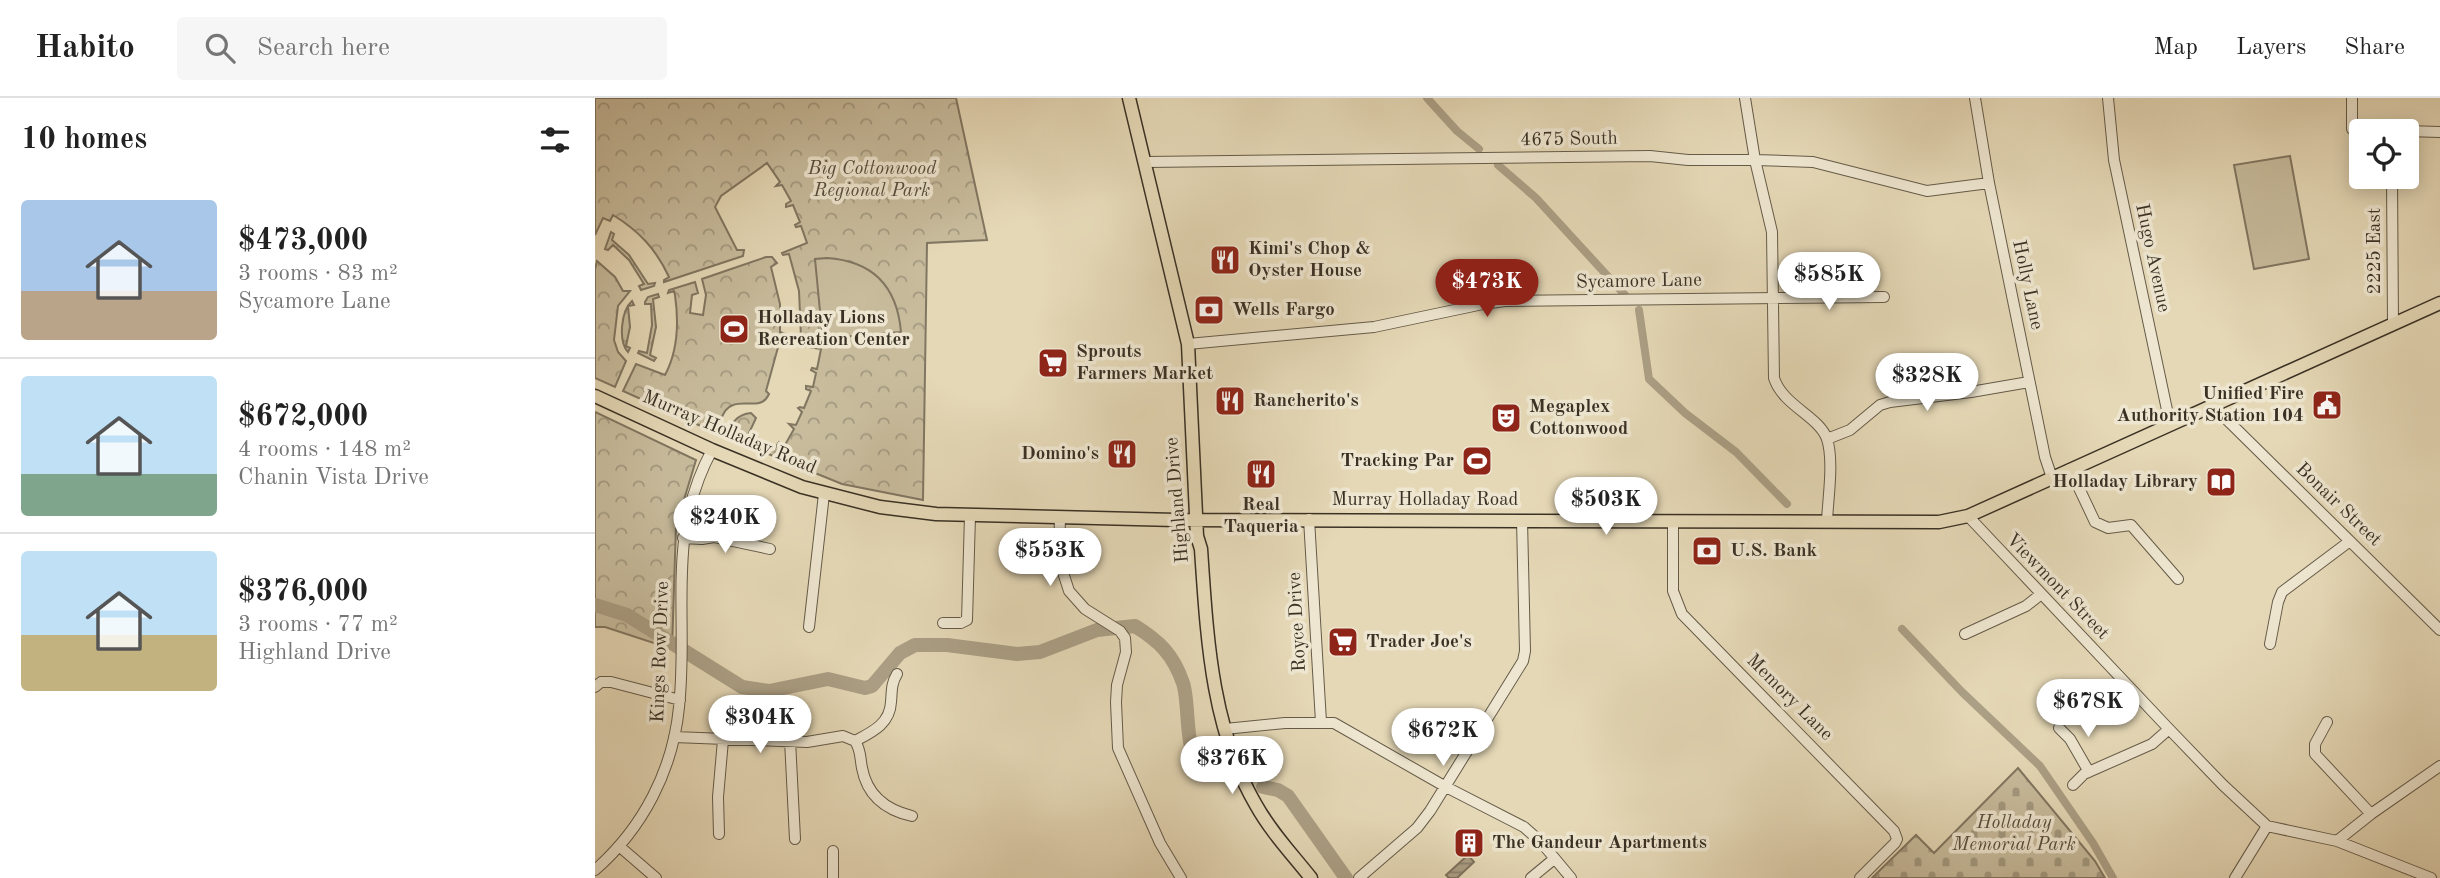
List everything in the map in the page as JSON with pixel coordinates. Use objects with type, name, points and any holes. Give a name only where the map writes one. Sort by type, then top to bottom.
[{"type":"main road","name":"Highland Drive","points":[[1129,98],[1188,344],[1197,536],[1201,549],[1210,662],[1225,729],[1241,775],[1256,805],[1311,878]]},
{"type":"main road","name":"Murray Holladay Road","points":[[595,396],[776,478],[824,494],[880,507],[970,516],[1934,522],[1968,516],[2440,303]]},
{"type":"street","points":[[1745,98],[1755,160],[1772,232],[1775,382],[1781,393],[1820,428],[1827,439],[1827,521]]},
{"type":"street","name":"Holly Lane","points":[[1975,98],[1989,183],[2029,382],[2052,478]]},
{"type":"street","name":"Hugo Avenue","points":[[2108,98],[2114,160],[2170,424]]},
{"type":"street","points":[[2352,98],[2352,119]]},
{"type":"street","points":[[2419,131],[2440,132]]},
{"type":"street","name":"4675 South","points":[[1146,162],[1650,156],[1688,160],[1818,163],[1927,191],[1989,183]]},
{"type":"street","name":"2225 East","points":[[2392,189],[2393,324]]},
{"type":"street","name":"Sycamore Lane","points":[[1188,344],[1374,327],[1505,301],[1884,297]]},
{"type":"street","points":[[1827,439],[1850,430],[1885,403],[1972,393],[2029,382]]},
{"type":"street","name":"Bonair Street","points":[[2212,405],[2440,630]]},
{"type":"street","name":"Kings Row Drive","points":[[595,870],[619,846],[653,796],[674,737],[680,700],[683,538],[689,504],[712,450]]},
{"type":"street","points":[[2070,470],[2095,522],[2108,528],[2131,524],[2178,579]]},
{"type":"street","points":[[809,627],[824,494]]},
{"type":"street","points":[[943,623],[961,623],[967,620],[970,516]]},
{"type":"street","name":"Viewmont Street","points":[[1968,516],[2223,785],[2267,826]]},
{"type":"street","points":[[1060,517],[1059,560],[1064,582],[1076,600],[1120,631],[1125,638],[1126,652],[1117,685],[1118,748],[1160,843],[1181,878]]},
{"type":"street","name":"Royce Drive","points":[[1309,519],[1321,722]]},
{"type":"street","points":[[1360,877],[1417,828],[1523,661],[1522,520]]},
{"type":"street","name":"Memory Lane","points":[[1673,521],[1673,591],[1682,614],[1858,792],[1895,834],[1897,839],[1893,845],[1860,878]]},
{"type":"street","points":[[683,538],[714,537],[770,549]]},
{"type":"street","points":[[2270,644],[2282,592],[2350,541]]},
{"type":"street","points":[[1965,634],[2026,606],[2041,595]]},
{"type":"street","points":[[855,741],[884,721],[891,708],[892,682],[897,674]]},
{"type":"street","points":[[595,687],[601,682],[611,682],[680,700]]},
{"type":"street","points":[[1225,729],[1321,722],[1339,725],[1445,787],[1524,827],[1541,842],[1571,878]]},
{"type":"street","points":[[2327,722],[2315,744],[2315,754],[2371,814]]},
{"type":"street","points":[[2059,728],[2070,739],[2089,772]]},
{"type":"street","points":[[2073,786],[2089,772],[2152,744],[2169,729]]},
{"type":"street","points":[[674,737],[807,742],[843,736],[855,741],[860,750],[864,776],[872,793],[889,808],[912,816]]},
{"type":"street","points":[[719,834],[718,797],[723,740]]},
{"type":"street","points":[[790,740],[795,839]]},
{"type":"street","points":[[2337,841],[2440,766]]},
{"type":"street","points":[[2235,878],[2267,826],[2337,841],[2431,878]]},
{"type":"street","points":[[619,846],[656,878]]},
{"type":"street","points":[[833,851],[833,878]]},
{"type":"street","points":[[1531,878],[1554,859]]},
{"type":"green space","name":"Big Cottonwood Regional Park","points":[[595,98],[956,98],[987,240],[927,243],[923,500],[842,484],[729,438],[730,428],[735,421],[742,415],[751,413],[756,418],[749,433],[775,448],[779,442],[785,445],[794,429],[789,424],[796,425],[802,412],[798,408],[804,408],[811,391],[806,389],[806,386],[813,387],[816,373],[811,370],[817,369],[821,349],[800,346],[800,341],[794,340],[794,337],[801,337],[799,291],[789,254],[782,253],[807,243],[801,226],[795,225],[800,222],[793,205],[786,207],[791,201],[782,185],[776,186],[780,182],[767,163],[721,196],[715,207],[737,250],[744,250],[743,256],[664,282],[669,277],[658,258],[639,234],[622,221],[613,215],[610,221],[603,218],[595,235]]},
{"type":"green space","points":[[2290,156],[2309,259],[2254,269],[2234,165]]},
{"type":"green space","points":[[611,232],[614,234],[612,240],[629,255],[648,284],[655,283],[654,286],[641,290],[639,286],[644,284],[629,260],[613,245],[608,250],[605,249]]},
{"type":"green space","points":[[772,257],[777,263],[771,267],[780,304],[780,332],[786,334],[785,339],[780,340],[766,399],[758,403],[729,407],[712,431],[623,391],[636,364],[665,375],[675,347],[677,326],[675,295],[674,291],[668,293],[669,290],[695,282],[698,293],[692,295],[690,313],[703,315],[706,295],[702,279]]},
{"type":"green space","points":[[827,258],[857,264],[880,279],[894,301],[901,332],[829,338],[822,332],[815,259]]},
{"type":"green space","points":[[597,261],[615,277],[623,291],[630,291],[618,306],[614,340],[618,352],[626,361],[615,387],[595,378]]},
{"type":"green space","points":[[658,294],[659,297],[653,299],[656,327],[650,355],[656,358],[654,361],[638,353],[647,353],[652,325],[651,304],[645,302],[648,297]]},
{"type":"green space","points":[[628,306],[628,352],[623,341],[622,334],[623,319]]},
{"type":"green space","points":[[595,412],[696,460],[676,526],[672,649],[605,627],[595,627]]},
{"type":"green space","name":"Holladay Memorial Park","points":[[2018,768],[2095,861],[2105,878],[1872,878],[1916,835],[1934,853]]},
{"type":"shaded area","points":[[1468,855],[1474,862],[1457,878],[1449,878],[1446,875]]},
{"type":"waterway","points":[[1427,98],[1457,131],[1479,149]]},
{"type":"waterway","points":[[1498,165],[1536,198],[1625,295]]},
{"type":"waterway","points":[[1639,310],[1649,379],[1685,413],[1736,452],[1787,504]]},
{"type":"waterway","points":[[595,605],[627,615],[742,687],[769,691],[828,679],[865,688],[872,686],[900,653],[915,645],[947,645],[1017,654],[1040,652],[1097,630],[1135,626],[1164,649],[1175,664],[1185,692],[1192,751],[1201,766],[1221,773]]},
{"type":"waterway","points":[[1902,629],[1962,692],[2040,766],[2093,843],[2113,878]]},
{"type":"waterway","points":[[1263,787],[1278,790],[1288,796],[1346,878]]},
{"type":"place","name":"Kimi's Chop & Oyster House","points":[[1225,260]]},
{"type":"place","name":"Wells Fargo","points":[[1209,310]]},
{"type":"place","name":"Holladay Lions Recreation Center","points":[[734,329]]},
{"type":"place","name":"Sprouts Farmers Market","points":[[1053,363]]},
{"type":"place","name":"Rancherito's","points":[[1230,401]]},
{"type":"place","name":"Unified Fire Authority Station 104","points":[[2327,405]]},
{"type":"place","name":"Megaplex Cottonwood","points":[[1506,418]]},
{"type":"place","name":"Domino's","points":[[1122,454]]},
{"type":"place","name":"Tracking Par","points":[[1477,461]]},
{"type":"place","name":"Real Taqueria","points":[[1261,474]]},
{"type":"place","name":"Holladay Library","points":[[2221,482]]},
{"type":"place","name":"U.S. Bank","points":[[1707,551]]},
{"type":"place","name":"Trader Joe's","points":[[1343,642]]},
{"type":"place","name":"The Gandeur Apartments","points":[[1469,843]]}]
